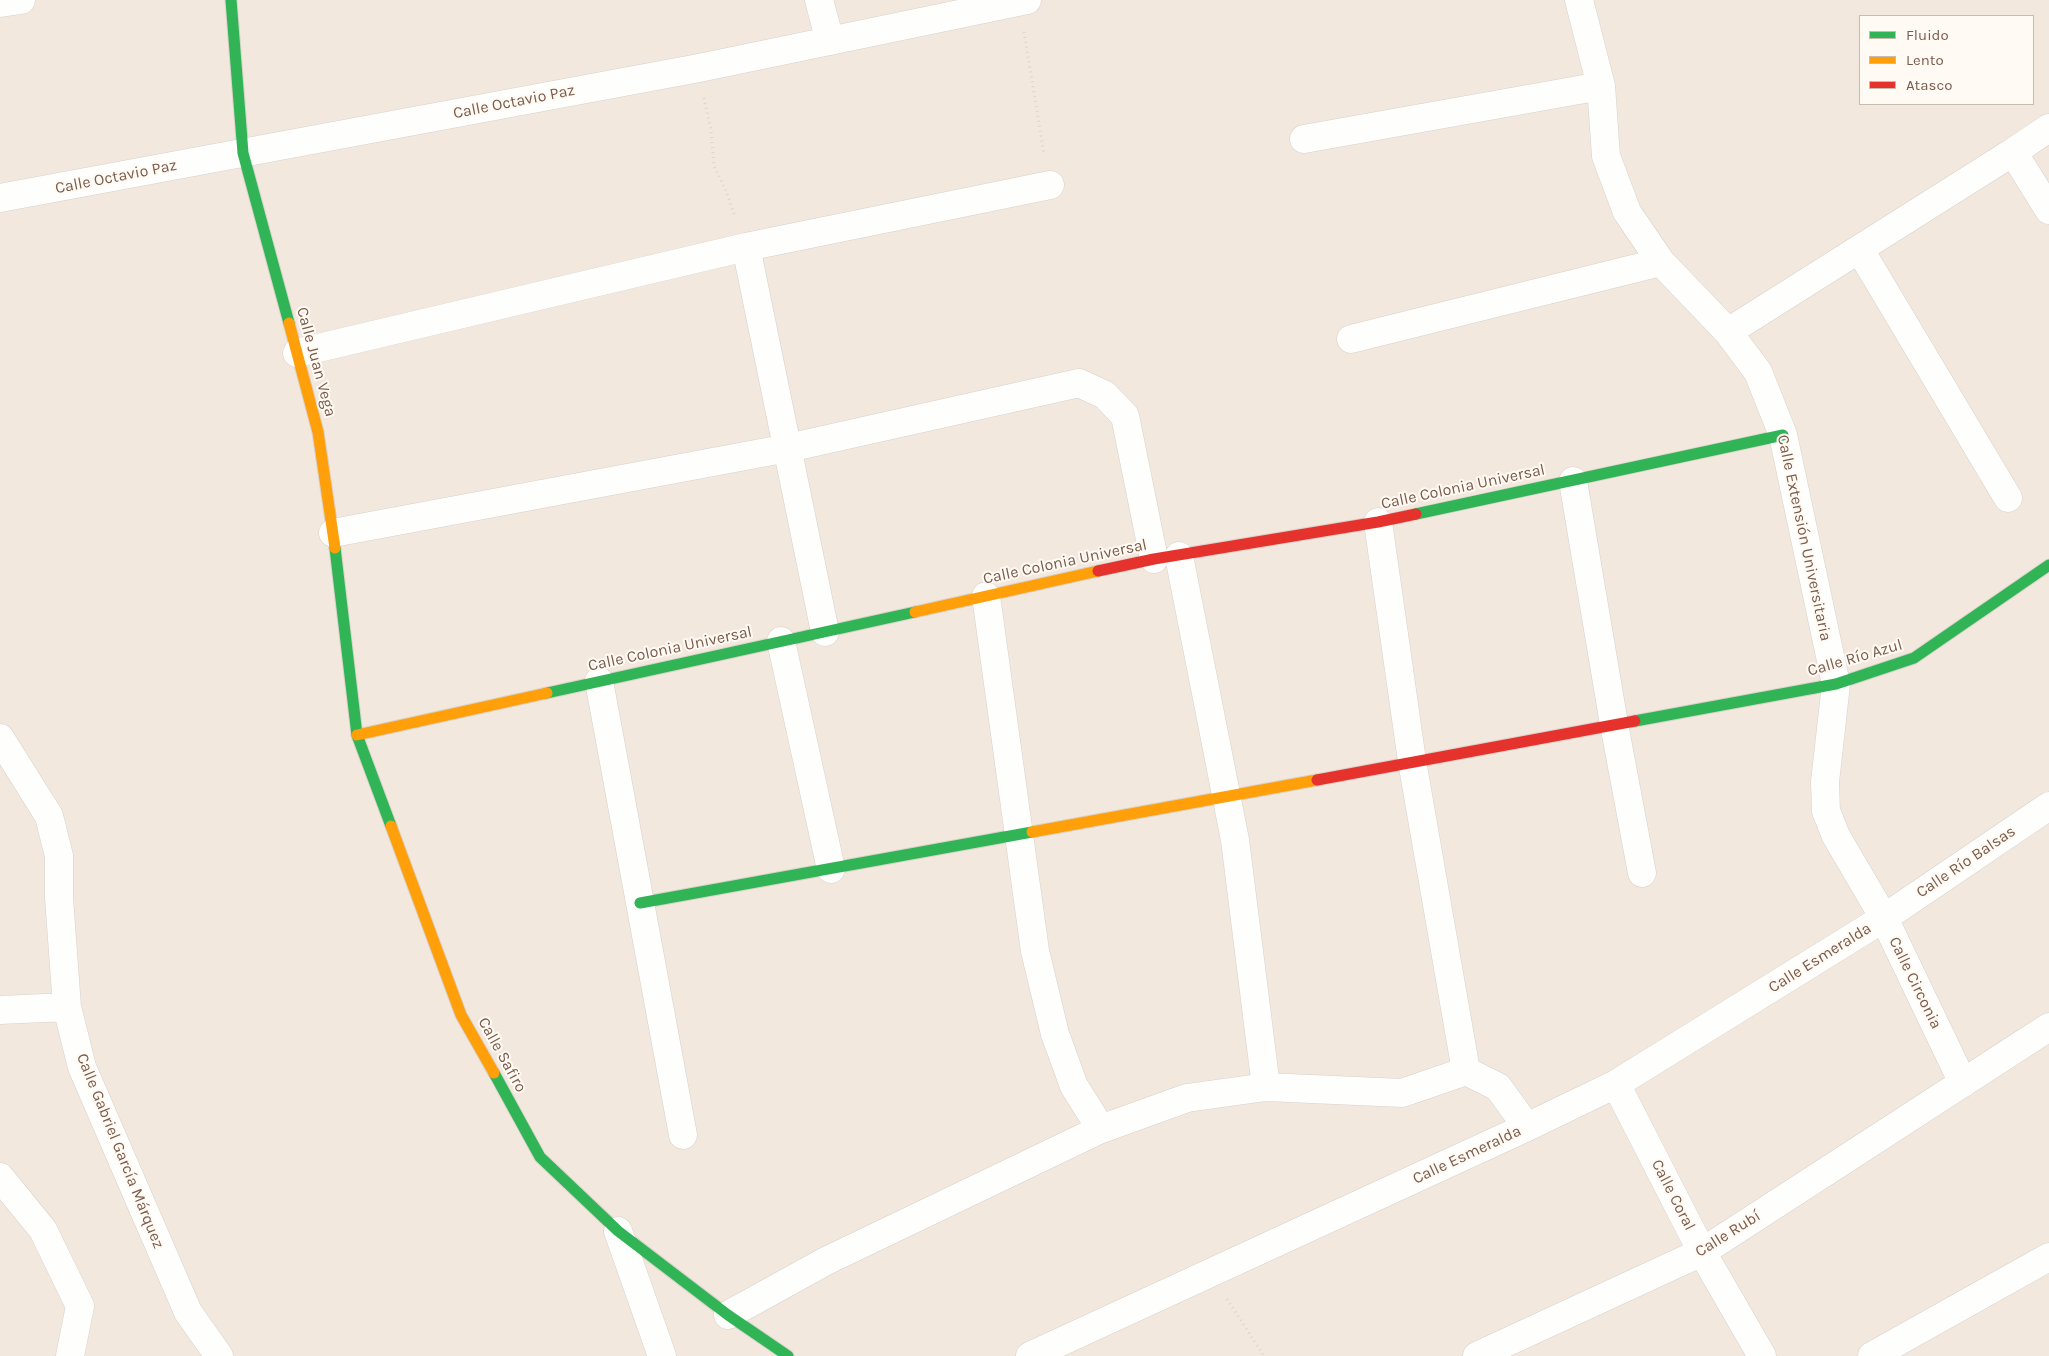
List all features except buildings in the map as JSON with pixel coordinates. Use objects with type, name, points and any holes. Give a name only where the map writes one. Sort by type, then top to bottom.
[{"type":"street","points":[[0,3],[21,0]]},
{"type":"street","name":"Calle Juan Vega","points":[[232,0],[243,153],[318,432],[333,533],[357,735]]},
{"type":"street","points":[[819,0],[830,41]]},
{"type":"street","name":"Calle Extensión Universitaria","points":[[1579,0],[1601,86],[1606,156],[1627,212],[1661,262],[1728,332],[1758,372],[1783,436],[1836,684]]},
{"type":"street","name":"Calle Octavio Paz","points":[[0,198],[699,68],[1023,1]]},
{"type":"street","points":[[1304,139],[1601,86]]},
{"type":"street","points":[[1728,332],[1860,250],[2049,128]]},
{"type":"street","points":[[2013,152],[2049,210]]},
{"type":"street","points":[[297,353],[746,248],[1050,185]]},
{"type":"street","points":[[746,248],[825,632]]},
{"type":"street","points":[[1860,250],[2008,498]]},
{"type":"street","points":[[1351,339],[1661,262]]},
{"type":"street","points":[[333,533],[788,448],[1079,383],[1105,395],[1125,416],[1166,557],[1226,798],[1235,840],[1266,1087]]},
{"type":"street","name":"Calle Colonia Universal","points":[[357,735],[1166,557],[1378,522],[1783,436]]},
{"type":"street","points":[[1573,481],[1614,724],[1642,873]]},
{"type":"street","points":[[1378,522],[1412,761],[1466,1071]]},
{"type":"street","name":"Calle Río Azul","points":[[640,904],[1226,798],[1412,761],[1836,684],[1914,658],[2049,565]]},
{"type":"street","points":[[986,596],[1035,951],[1055,1034],[1074,1086],[1101,1129]]},
{"type":"street","points":[[780,641],[831,869]]},
{"type":"street","points":[[599,681],[683,1135]]},
{"type":"street","name":"Calle Circonia","points":[[1836,684],[1825,782],[1826,812],[1836,836],[1884,918],[1963,1083]]},
{"type":"street","name":"Calle Safiro","points":[[357,735],[461,1015],[540,1157],[618,1231],[728,1315]]},
{"type":"street","name":"Calle Gabriel García Márquez","points":[[0,738],[49,816],[59,856],[59,898],[67,1006],[82,1067],[188,1312],[219,1356]]},
{"type":"street","name":"Calle Río Balsas","points":[[1884,918],[2049,806]]},
{"type":"street","name":"Calle Esmeralda","points":[[1030,1356],[1527,1128],[1616,1084],[1884,918]]},
{"type":"street","points":[[0,1010],[67,1006]]},
{"type":"street","name":"Calle Rubí","points":[[1477,1356],[1702,1252],[2049,1028]]},
{"type":"street","points":[[776,1351],[728,1315],[826,1261],[1101,1129],[1187,1098],[1266,1087],[1402,1093],[1466,1071],[1498,1088],[1527,1128]]},
{"type":"street","name":"Calle Coral","points":[[1616,1084],[1702,1252],[1762,1356]]},
{"type":"street","points":[[0,1177],[43,1230],[80,1306],[70,1356]]},
{"type":"street","points":[[618,1231],[662,1356]]},
{"type":"street","points":[[1872,1356],[2049,1257]]},
{"type":"path","points":[[1023,1],[1050,185]]},
{"type":"path","points":[[699,68],[711,130],[714,166],[727,193],[746,248]]},
{"type":"path","points":[[1211,1273],[1264,1356]]},
{"type":"shaded area","points":[[0,0],[2049,0],[2049,1356],[0,1356]]},
{"type":"traffic: fast","points":[[231,0],[243,153],[289,323]]},
{"type":"traffic: fast","points":[[1416,514],[1783,435]]},
{"type":"traffic: fast","points":[[335,548],[357,735],[391,826]]},
{"type":"traffic: fast","points":[[1635,721],[1836,684],[1914,658],[2049,565]]},
{"type":"traffic: fast","points":[[547,693],[915,612]]},
{"type":"traffic: fast","points":[[640,903],[1032,832]]},
{"type":"traffic: fast","points":[[494,1073],[540,1157],[618,1231],[728,1315],[788,1356]]},
{"type":"traffic: slow","points":[[289,323],[318,432],[335,548]]},
{"type":"traffic: slow","points":[[915,612],[1098,571]]},
{"type":"traffic: slow","points":[[357,735],[547,693]]},
{"type":"traffic: slow","points":[[1032,832],[1317,780]]},
{"type":"traffic: slow","points":[[391,826],[461,1015],[494,1073]]},
{"type":"traffic: jam","points":[[1098,571],[1154,559],[1416,514]]},
{"type":"traffic: jam","points":[[1317,780],[1635,721]]}]
